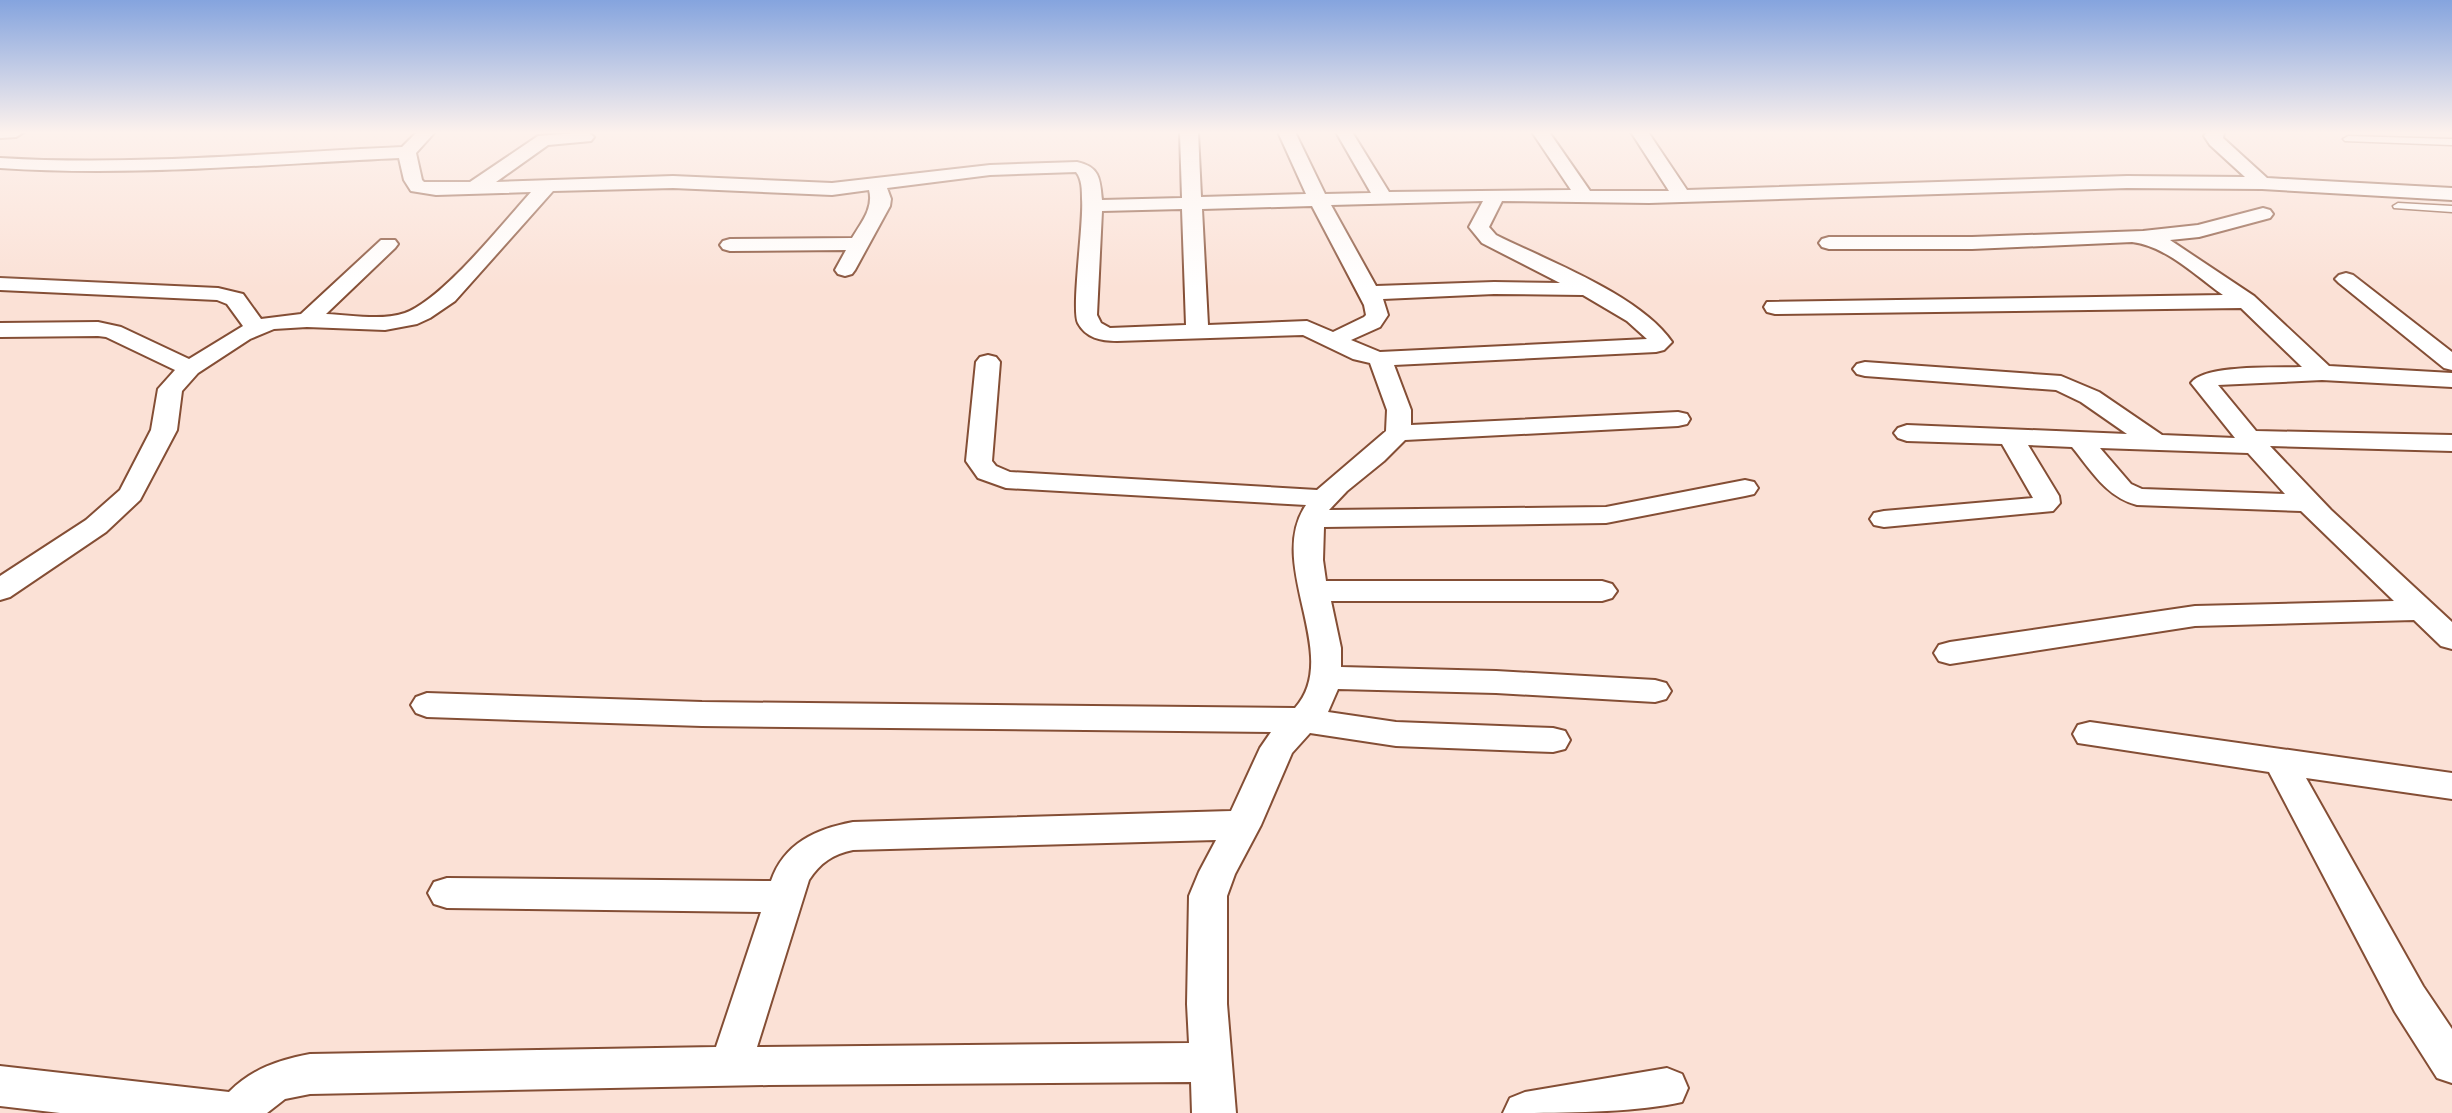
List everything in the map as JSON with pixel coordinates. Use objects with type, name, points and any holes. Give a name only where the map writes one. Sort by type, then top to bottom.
[{"type":"street","points":[[416,184],[425,189],[633,184]]},
{"type":"street","points":[[474,188],[480,184]]},
{"type":"street","points":[[747,184],[832,189],[876,184],[880,194],[880,206],[845,270]]},
{"type":"street","points":[[1089,184],[1092,206],[1086,315],[1088,325],[1105,334],[1306,328],[1361,354],[1380,359],[1457,353],[1594,349],[1656,345],[1660,342],[1654,332],[1639,319],[1508,250],[1482,233],[1479,227],[1496,195]]},
{"type":"street","points":[[1192,184],[1197,332]]},
{"type":"street","points":[[1311,184],[1375,305],[1377,315],[1372,322],[1334,340]]},
{"type":"street","points":[[1375,184],[1383,197]]},
{"type":"street","points":[[1576,184],[1584,196]]},
{"type":"street","points":[[1674,184],[1682,196]]},
{"type":"street","points":[[1092,206],[1496,195],[1682,196],[2065,184]]},
{"type":"street","points":[[2278,184],[2452,194]]},
{"type":"street","points":[[0,590],[96,526],[131,494],[164,430],[170,389],[190,368],[223,345],[256,327],[276,322],[307,320],[385,323],[409,319],[434,306],[547,186]]},
{"type":"street","points":[[1829,243],[1972,243],[2142,237],[2199,231],[2263,214]]},
{"type":"street","points":[[2142,237],[2168,247],[2246,301],[2322,374]]},
{"type":"street","points":[[307,320],[388,244]]},
{"type":"street","points":[[730,245],[859,244]]},
{"type":"street","points":[[2346,279],[2452,363]]},
{"type":"street","points":[[0,284],[218,294],[235,299],[256,327]]},
{"type":"street","points":[[1368,292],[1494,288],[1586,290]]},
{"type":"street","points":[[1775,307],[2246,301]]},
{"type":"street","points":[[0,330],[98,329],[113,332],[190,368]]},
{"type":"street","points":[[1380,359],[1399,410],[1398,433]]},
{"type":"street","points":[[988,362],[978,461],[987,472],[1006,480],[1318,508],[1606,515],[1745,488]]},
{"type":"street","points":[[1865,369],[2049,381],[2061,384],[2090,397],[2156,442]]},
{"type":"street","points":[[2452,380],[2322,374],[2215,378],[2203,383],[2253,442],[2310,503],[2452,639]]},
{"type":"street","points":[[1214,1113],[1207,1004],[1208,896],[1217,872],[1243,825],[1277,748],[1284,737],[1316,704],[1322,692],[1324,640],[1313,591],[1308,543],[1318,508],[1398,433],[1678,419]]},
{"type":"street","points":[[1907,433],[2156,442],[2452,443]]},
{"type":"street","points":[[1884,519],[2043,505],[2046,503],[2046,496],[2010,437]]},
{"type":"street","points":[[2079,439],[2122,490],[2137,497],[2310,503]]},
{"type":"street","points":[[1313,591],[1602,591]]},
{"type":"street","points":[[1950,653],[2195,616],[2421,610]]},
{"type":"street","points":[[1324,678],[1496,682],[1654,691]]},
{"type":"street","points":[[426,705],[702,714],[1302,720],[1396,734],[1553,740]]},
{"type":"street","points":[[2090,734],[2452,786]]},
{"type":"street","points":[[2280,761],[2409,999],[2452,1064]]},
{"type":"street","points":[[730,1067],[791,877],[801,860],[832,840],[853,836],[1243,825]]},
{"type":"street","points":[[447,894],[784,897]]},
{"type":"street","points":[[0,1086],[236,1113],[256,1093],[276,1080],[310,1074],[1210,1062]]},
{"type":"street","points":[[1525,1113],[1667,1088]]},
{"type":"lane","points":[[2398,206],[2452,209]]}]
